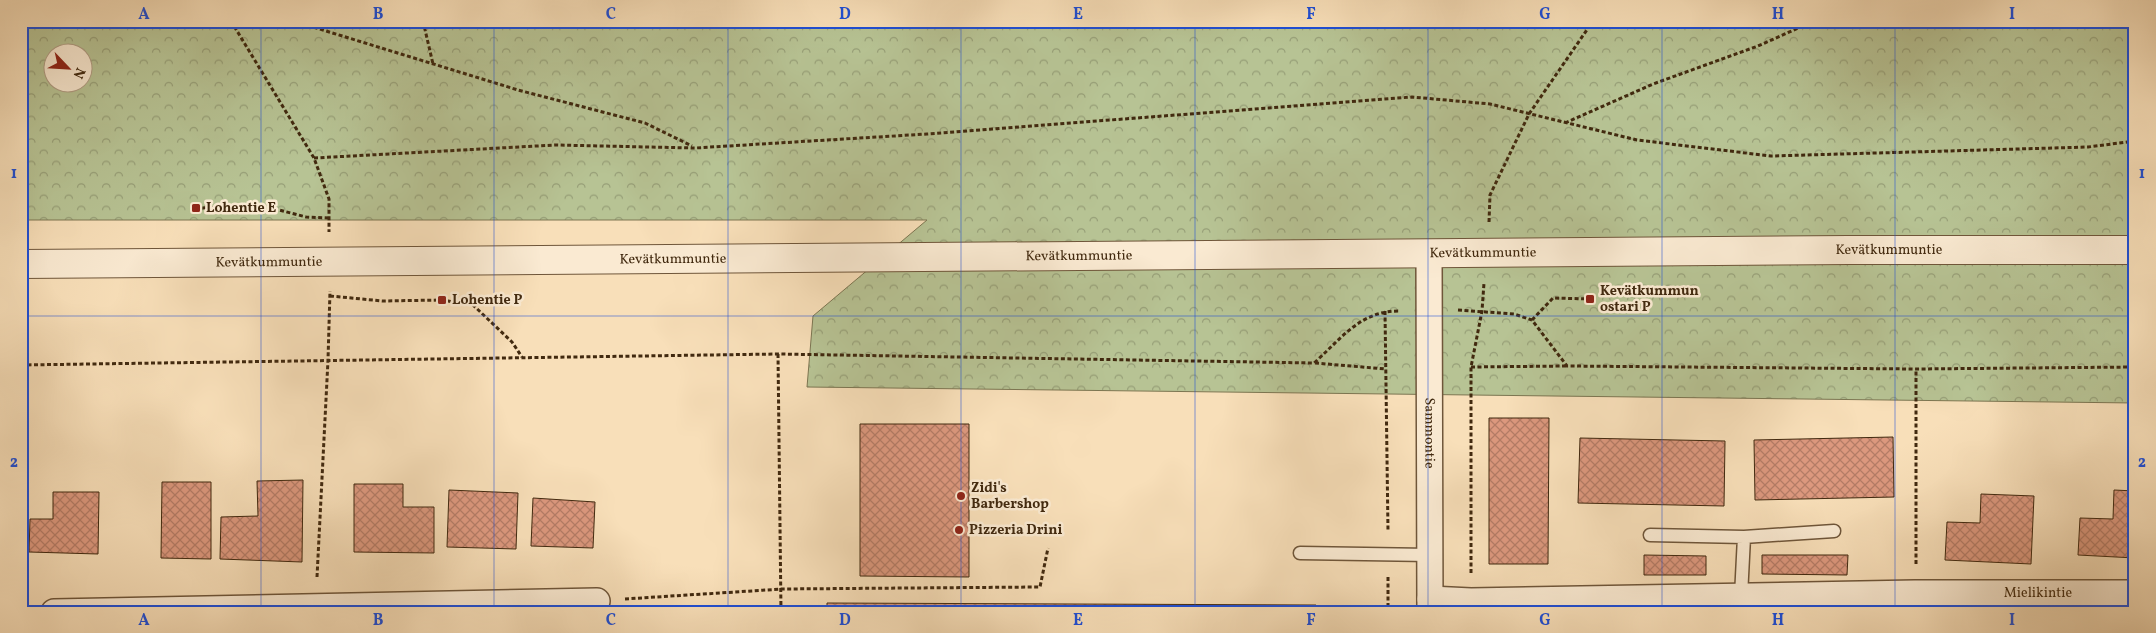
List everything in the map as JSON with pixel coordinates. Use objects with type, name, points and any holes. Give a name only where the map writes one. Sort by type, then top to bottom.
[{"type":"street","name":"Kevätkummuntie","points":[[21,264],[330,260],[2135,250]]},
{"type":"street","name":"Sammontie","points":[[1429,253],[1430,605]]},
{"type":"street","name":"Mielikintie","points":[[1430,605],[1471,601],[1750,601],[1915,593],[2135,593]]},
{"type":"street","points":[[54,612],[315,610],[597,601]]},
{"type":"lane","points":[[1650,536],[1744,537],[1834,531]]},
{"type":"lane","points":[[1744,537],[1750,601]]},
{"type":"lane","points":[[1300,553],[1430,556]]},
{"type":"path","points":[[231,21],[314,158],[329,199],[330,296],[328,360],[315,610]]},
{"type":"path","points":[[282,21],[300,23],[518,90],[646,124],[695,148]]},
{"type":"path","points":[[423,21],[433,65]]},
{"type":"path","points":[[1471,601],[1471,368],[1482,310],[1490,195],[1529,114],[1593,21]]},
{"type":"path","points":[[1564,123],[1653,84],[1758,46],[1814,21]]},
{"type":"path","points":[[314,158],[555,145],[695,148],[927,134],[1412,97],[1490,104],[1636,140],[1771,156],[2088,147],[2135,141]]},
{"type":"path","points":[[196,208],[268,207],[306,217],[329,218]]},
{"type":"path","points":[[330,296],[383,302],[442,300],[473,305],[512,342],[522,357]]},
{"type":"path","points":[[1532,320],[1553,298],[1590,299]]},
{"type":"path","points":[[1314,363],[1361,320],[1385,311],[1482,310],[1514,314],[1532,320],[1568,366]]},
{"type":"path","points":[[1385,311],[1388,612]]},
{"type":"path","points":[[778,354],[781,612]]},
{"type":"path","points":[[21,365],[778,354],[1314,363],[1386,368]]},
{"type":"path","points":[[1471,368],[1568,366],[1916,369],[2135,366]]},
{"type":"path","points":[[1915,593],[1916,369]]},
{"type":"path","points":[[597,601],[782,589],[1040,587],[1048,548]]},
{"type":"green space","points":[[21,21],[2135,21],[2135,403],[807,387],[813,316],[927,220],[21,220]]},
{"type":"building","points":[[1489,418],[1549,418],[1548,564],[1489,564]]},
{"type":"building","points":[[860,424],[969,424],[969,577],[860,576]]},
{"type":"building","points":[[1893,437],[1894,497],[1755,500],[1754,440]]},
{"type":"building","points":[[1580,438],[1725,441],[1724,506],[1578,503]]},
{"type":"building","points":[[303,480],[302,562],[220,559],[221,517],[258,516],[257,481]]},
{"type":"building","points":[[162,482],[211,482],[211,559],[161,558]]},
{"type":"building","points":[[354,484],[403,484],[403,507],[434,507],[434,553],[354,552]]},
{"type":"building","points":[[449,490],[518,493],[516,549],[447,547]]},
{"type":"building","points":[[2114,490],[2135,491],[2135,558],[2078,555],[2080,518],[2113,519]]},
{"type":"building","points":[[53,492],[99,492],[98,554],[29,552],[30,519],[53,519]]},
{"type":"building","points":[[1981,494],[2034,496],[2031,564],[1945,560],[1947,522],[1980,523]]},
{"type":"building","points":[[533,498],[595,502],[593,548],[531,546]]},
{"type":"building","points":[[1644,555],[1706,556],[1706,575],[1644,575]]},
{"type":"building","points":[[1762,555],[1848,555],[1847,575],[1762,574]]},
{"type":"building","points":[[827,603],[1316,605],[1316,612],[827,612]]},
{"type":"place","name":"Lohentie E","points":[[196,208]]},
{"type":"place","name":"Kevätkummun ostari P","points":[[1590,299]]},
{"type":"place","name":"Lohentie P","points":[[442,300]]},
{"type":"place","name":"Zidi's Barbershop","points":[[961,496]]},
{"type":"place","name":"Pizzeria Drini","points":[[959,530]]}]
